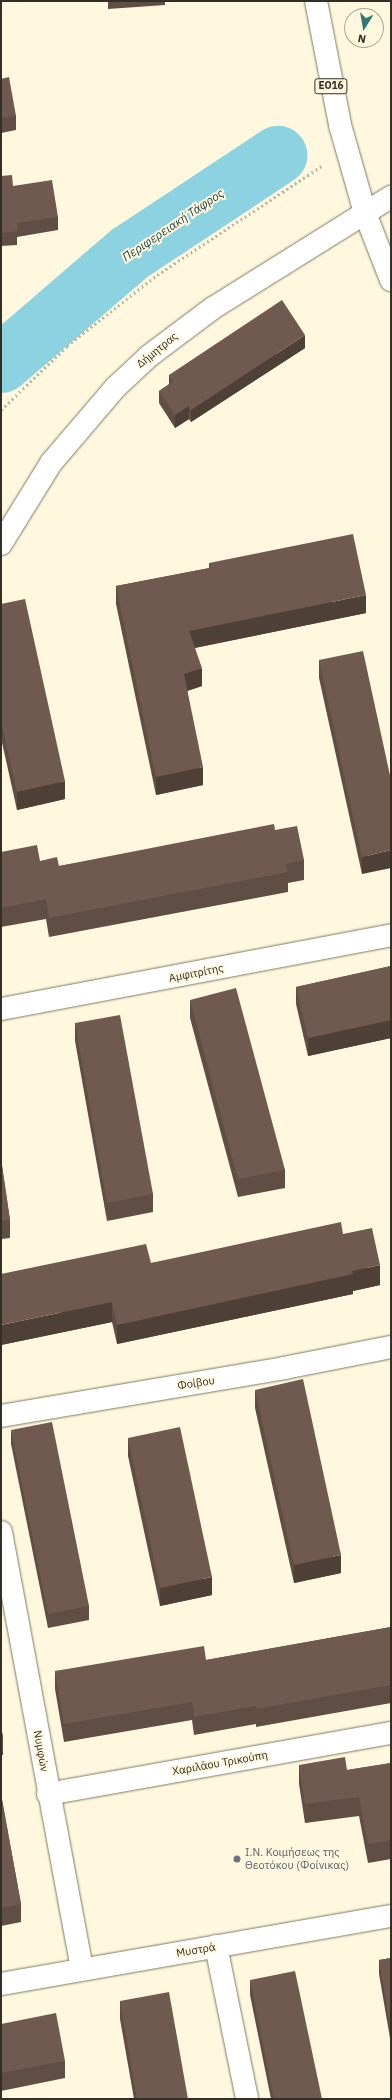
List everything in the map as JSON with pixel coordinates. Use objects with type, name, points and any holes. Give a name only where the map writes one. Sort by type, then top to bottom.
[{"type":"street","name":"ΕΟ16","points":[[316,1],[329,74],[349,159],[366,213],[391,280]]},
{"type":"street","name":"Δήμητρας","points":[[1,544],[52,463],[116,387],[149,356],[213,308],[391,197]]},
{"type":"street","name":"Αμφιτρίτης","points":[[1,1009],[391,935]]},
{"type":"street","name":"Φοίβου","points":[[1,1416],[284,1368],[391,1347]]},
{"type":"street","name":"Νυμφών","points":[[1,1532],[48,1794],[82,1970]]},
{"type":"street","name":"Χαριλάου Τρικούπη","points":[[48,1794],[391,1733]]},
{"type":"street","name":"Μυστρά","points":[[1,1984],[391,1916]]},
{"type":"street","points":[[216,1946],[246,2099]]},
{"type":"path","points":[[1,410],[67,346],[157,275],[349,159]]},
{"type":"building","points":[[9,77],[16,116],[1,118],[1,79]]},
{"type":"building","points":[[12,175],[13,186],[52,180],[58,217],[17,223],[17,231],[1,233],[1,176]]},
{"type":"building","points":[[282,300],[305,335],[191,410],[189,406],[175,415],[159,391],[173,382],[169,375]]},
{"type":"building","points":[[353,534],[366,595],[189,631],[202,668],[184,674],[203,767],[156,777],[116,586],[210,568],[209,563]]},
{"type":"building","points":[[25,599],[65,781],[17,792],[1,721],[1,604]]},
{"type":"building","points":[[363,651],[391,780],[391,850],[362,857],[319,660]]},
{"type":"building","points":[[274,824],[275,830],[297,826],[304,860],[286,864],[288,872],[49,918],[46,899],[1,908],[1,852],[37,845],[40,861],[57,857],[59,866]]},
{"type":"building","points":[[391,966],[391,1020],[308,1038],[296,987]]},
{"type":"building","points":[[236,988],[285,1170],[238,1179],[190,1000]]},
{"type":"building","points":[[120,1015],[153,1194],[107,1203],[75,1023]]},
{"type":"building","points":[[1,1159],[10,1220],[1,1221]]},
{"type":"building","points":[[341,1222],[343,1234],[372,1228],[380,1265],[352,1271],[353,1274],[117,1325],[112,1302],[1,1325],[1,1274],[146,1244],[151,1263]]},
{"type":"building","points":[[303,1379],[341,1555],[294,1565],[255,1390]]},
{"type":"building","points":[[52,1422],[89,1606],[48,1614],[11,1430]]},
{"type":"building","points":[[180,1427],[212,1577],[160,1588],[128,1438]]},
{"type":"building","points":[[391,1627],[391,1685],[256,1709],[256,1706],[194,1717],[192,1702],[64,1724],[55,1671],[204,1646],[206,1660]]},
{"type":"building","points":[[1,1726],[3,1737],[1,1738]]},
{"type":"building","points":[[345,1757],[347,1770],[391,1763],[391,1840],[368,1844],[359,1797],[305,1804],[299,1765]]},
{"type":"building","points":[[1,1794],[21,1904],[1,1908]]},
{"type":"building","points":[[391,1958],[391,2030],[379,1960]]},
{"type":"building","points":[[295,1971],[322,2099],[274,2099],[250,1980]]},
{"type":"building","points":[[169,1992],[188,2099],[137,2099],[120,2001]]},
{"type":"building","points":[[56,2013],[65,2061],[1,2073],[1,2024]]},
{"type":"waterway","name":"Περιφερειακή Τάφρος","points":[[1,363],[129,253],[277,155]]},
{"type":"place","name":"Ι.Ν. Κοιμήσεως της Θεοτόκου (Φοίνικας)","points":[[237,1859]]}]
